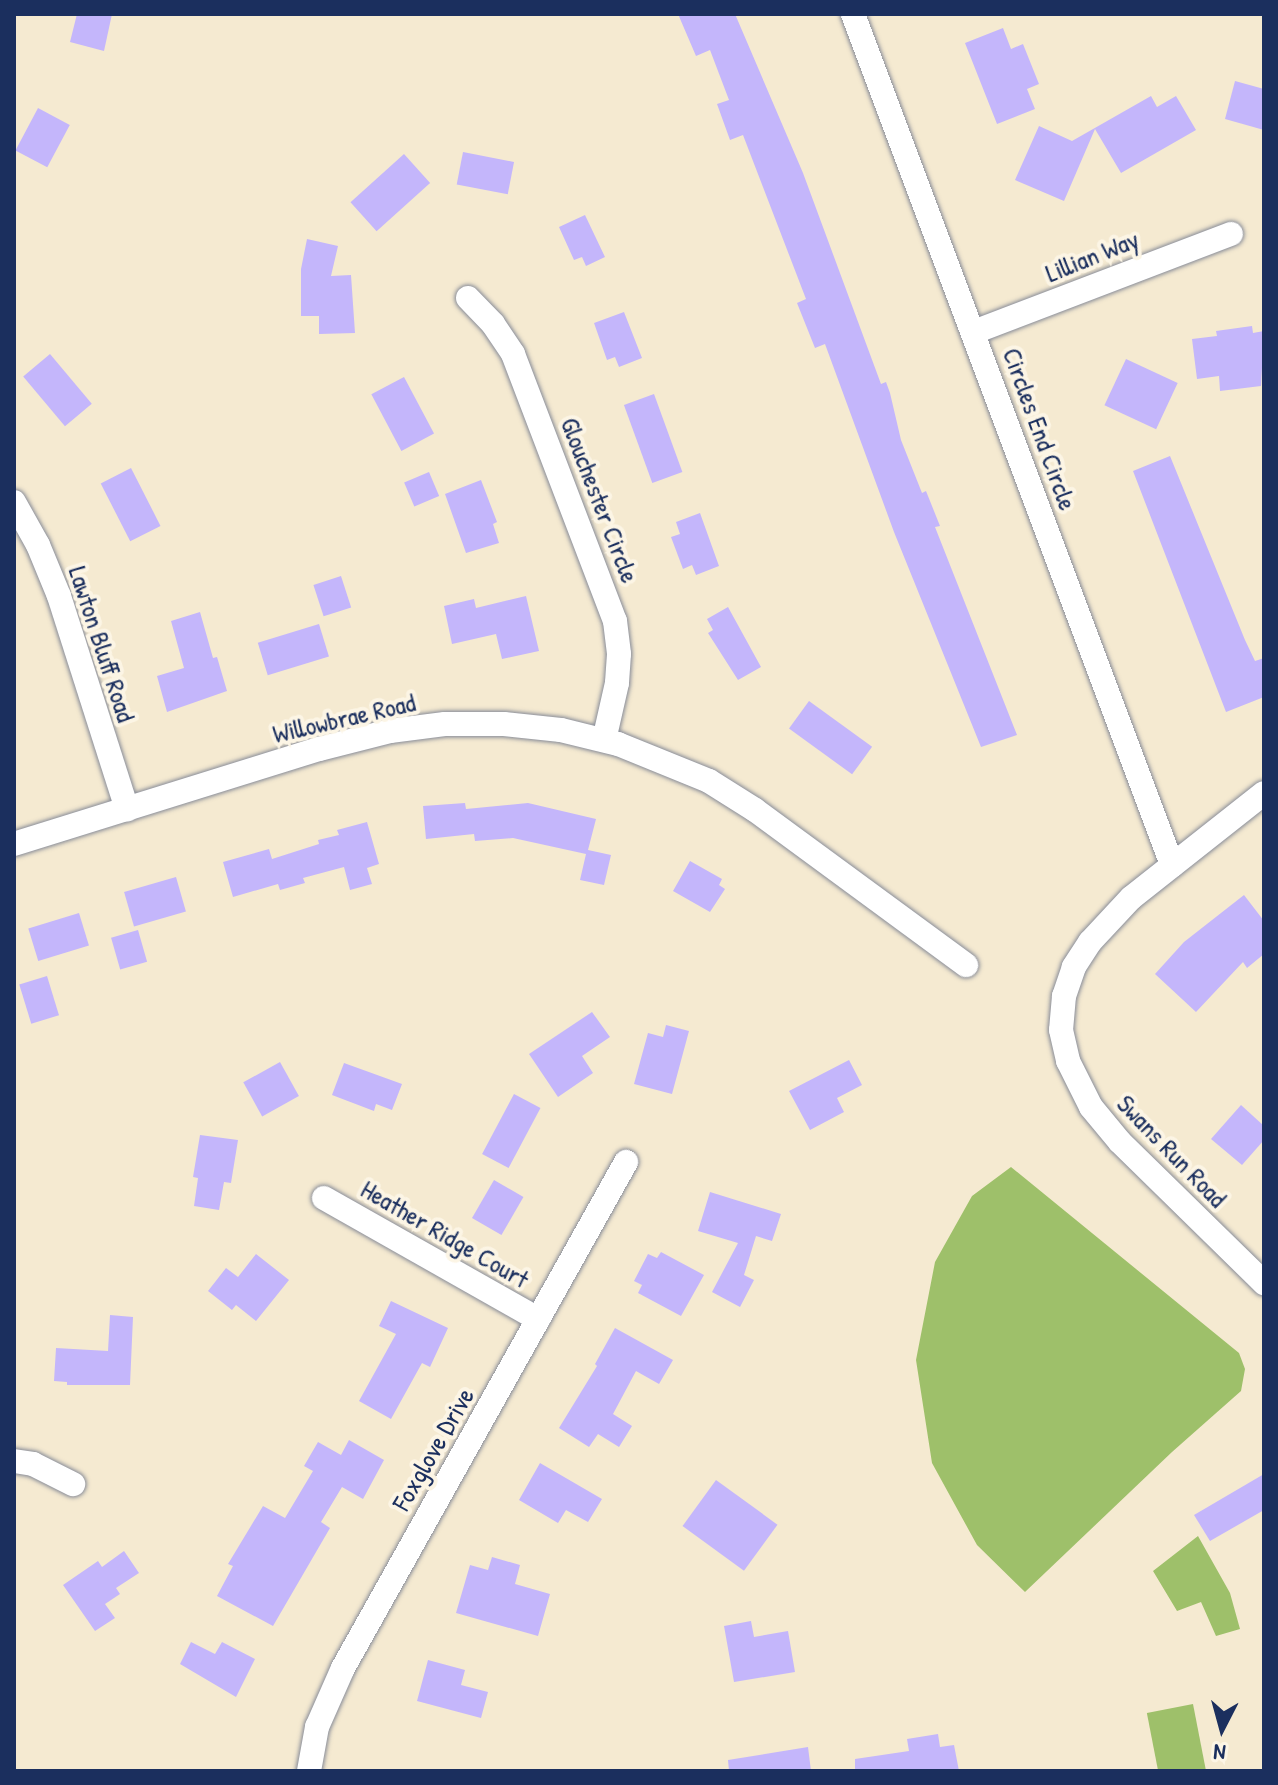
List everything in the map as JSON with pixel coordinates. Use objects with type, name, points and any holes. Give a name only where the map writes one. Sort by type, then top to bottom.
[{"type":"street","name":"Circles End Circle","points":[[853,14],[1172,865]]},
{"type":"street","name":"Lillian Way","points":[[974,332],[1231,234]]},
{"type":"street","name":"Glouchester Circle","points":[[468,298],[493,324],[513,354],[615,621],[619,654],[617,683],[604,740]]},
{"type":"street","name":"Lawton Bluff Road","points":[[14,502],[38,545],[59,596],[127,809]]},
{"type":"street","name":"Willowbrae Road","points":[[14,844],[319,749],[417,727],[504,724],[604,740],[709,781],[755,810],[966,965]]},
{"type":"street","name":"Swans Run Road","points":[[1264,793],[1131,898],[1090,942],[1074,967],[1062,1012],[1064,1046],[1074,1076],[1091,1107],[1120,1142],[1264,1283]]},
{"type":"street","name":"Foxglove Drive","points":[[309,1771],[317,1727],[343,1668],[626,1162]]},
{"type":"street","name":"Heather Ridge Court","points":[[324,1198],[538,1319]]},
{"type":"street","points":[[14,1461],[33,1464],[73,1484]]},
{"type":"green space","points":[[1011,1167],[1239,1353],[1245,1369],[1241,1391],[1025,1592],[977,1545],[932,1463],[916,1360],[935,1262],[972,1196]]},
{"type":"green space","points":[[1198,1536],[1230,1593],[1240,1629],[1216,1636],[1201,1602],[1177,1611],[1153,1571]]},
{"type":"green space","points":[[1193,1704],[1206,1771],[1158,1771],[1147,1713]]},
{"type":"building","points":[[77,14],[112,14],[104,51],[70,42]]},
{"type":"building","points":[[678,14],[735,14],[803,173],[881,384],[886,382],[901,440],[922,493],[926,491],[940,526],[935,527],[1017,735],[981,747],[894,532],[825,344],[815,348],[797,303],[806,299],[743,135],[730,140],[717,104],[729,100],[710,50],[696,56]]},
{"type":"building","points":[[1003,28],[1011,49],[1023,44],[1039,84],[1027,89],[1035,109],[997,124],[965,43]]},
{"type":"building","points":[[1235,81],[1264,89],[1264,130],[1225,119]]},
{"type":"building","points":[[1151,96],[1157,107],[1176,96],[1196,130],[1121,173],[1095,129],[1064,201],[1015,180],[1039,126],[1072,141]]},
{"type":"building","points":[[38,108],[70,125],[47,167],[15,150]]},
{"type":"building","points":[[463,152],[514,162],[508,194],[457,184]]},
{"type":"building","points":[[404,154],[430,183],[377,231],[350,202]]},
{"type":"building","points":[[585,215],[605,257],[586,266],[582,257],[574,260],[559,227]]},
{"type":"building","points":[[307,239],[338,246],[331,276],[351,275],[355,333],[319,334],[319,316],[301,316],[301,269]]},
{"type":"building","points":[[624,312],[642,358],[619,367],[615,357],[607,360],[594,323]]},
{"type":"building","points":[[1252,326],[1253,333],[1264,331],[1261,386],[1220,391],[1219,376],[1197,379],[1192,339],[1217,336],[1216,331]]},
{"type":"building","points":[[50,354],[92,404],[65,426],[23,376]]},
{"type":"building","points":[[1126,359],[1178,383],[1156,429],[1104,405]]},
{"type":"building","points":[[404,377],[434,434],[401,451],[371,394]]},
{"type":"building","points":[[654,394],[682,472],[652,483],[624,405]]},
{"type":"building","points":[[1170,456],[1245,640],[1255,661],[1264,658],[1264,697],[1226,712],[1133,471]]},
{"type":"building","points":[[131,468],[161,526],[130,541],[101,483]]},
{"type":"building","points":[[429,472],[439,496],[414,506],[404,483]]},
{"type":"building","points":[[481,480],[497,522],[493,524],[499,543],[466,553],[445,494]]},
{"type":"building","points":[[700,513],[719,566],[696,575],[692,565],[683,569],[671,537],[680,534],[676,522]]},
{"type":"building","points":[[341,576],[351,607],[324,616],[313,585]]},
{"type":"building","points":[[526,596],[539,651],[502,659],[496,634],[452,644],[444,606],[474,599],[476,608]]},
{"type":"building","points":[[728,607],[761,667],[738,680],[708,633],[713,630],[707,619]]},
{"type":"building","points":[[200,612],[213,658],[217,657],[227,691],[167,712],[157,676],[184,668],[171,621]]},
{"type":"building","points":[[319,624],[329,657],[268,675],[258,643]]},
{"type":"building","points":[[809,701],[872,747],[852,774],[789,729]]},
{"type":"building","points":[[465,803],[466,809],[528,803],[596,819],[588,850],[611,855],[604,885],[580,880],[586,854],[513,838],[475,841],[474,834],[426,839],[423,806]]},
{"type":"building","points":[[367,822],[379,864],[367,868],[372,884],[350,890],[344,867],[303,878],[305,883],[280,890],[278,884],[233,897],[223,862],[269,849],[272,859],[319,844],[318,840],[339,835],[337,830]]},
{"type":"building","points":[[690,861],[722,879],[719,885],[725,889],[710,912],[673,891]]},
{"type":"building","points":[[176,877],[186,912],[134,926],[124,892]]},
{"type":"building","points":[[1244,895],[1264,921],[1264,954],[1247,968],[1243,962],[1196,1012],[1155,974],[1184,942]]},
{"type":"building","points":[[79,913],[89,946],[38,961],[28,928]]},
{"type":"building","points":[[138,930],[147,962],[120,969],[111,938]]},
{"type":"building","points":[[47,976],[59,1015],[31,1024],[19,984]]},
{"type":"building","points":[[592,1012],[610,1037],[582,1056],[593,1073],[558,1097],[529,1054]]},
{"type":"building","points":[[666,1025],[689,1031],[672,1094],[634,1084],[648,1033],[663,1037]]},
{"type":"building","points":[[849,1060],[862,1085],[837,1098],[844,1112],[810,1130],[789,1091]]},
{"type":"building","points":[[280,1062],[299,1096],[262,1116],[243,1082]]},
{"type":"building","points":[[344,1063],[402,1084],[392,1110],[376,1104],[374,1111],[332,1095]]},
{"type":"building","points":[[514,1094],[540,1108],[509,1168],[482,1154]]},
{"type":"building","points":[[1241,1105],[1264,1126],[1264,1140],[1242,1165],[1211,1139]]},
{"type":"building","points":[[200,1135],[238,1140],[231,1183],[224,1182],[219,1210],[194,1206],[198,1178],[193,1177]]},
{"type":"building","points":[[494,1180],[523,1197],[501,1235],[472,1218]]},
{"type":"building","points":[[710,1192],[781,1214],[772,1241],[756,1236],[744,1275],[754,1280],[740,1307],[712,1292],[738,1243],[698,1231]]},
{"type":"building","points":[[661,1252],[704,1275],[681,1316],[638,1293],[642,1285],[634,1281],[648,1254],[657,1258]]},
{"type":"building","points":[[256,1254],[289,1280],[256,1321],[236,1305],[232,1310],[208,1291],[226,1268],[238,1277]]},
{"type":"building","points":[[391,1301],[448,1328],[430,1367],[422,1363],[391,1419],[359,1401],[396,1334],[379,1326]]},
{"type":"building","points":[[110,1315],[133,1317],[130,1385],[67,1385],[67,1382],[54,1381],[56,1348],[108,1351]]},
{"type":"building","points":[[615,1328],[673,1360],[659,1384],[636,1371],[613,1414],[632,1426],[619,1447],[598,1434],[589,1447],[559,1428],[597,1366],[595,1364]]},
{"type":"building","points":[[349,1440],[384,1460],[363,1499],[342,1487],[321,1522],[330,1528],[273,1626],[217,1596],[233,1566],[228,1564],[263,1506],[285,1518],[313,1471],[304,1466],[318,1442],[341,1455]]},
{"type":"building","points":[[540,1463],[602,1499],[588,1522],[566,1510],[558,1523],[519,1500]]},
{"type":"building","points":[[1264,1474],[1264,1510],[1210,1541],[1194,1515]]},
{"type":"building","points":[[716,1480],[777,1525],[744,1571],[682,1526]]},
{"type":"building","points":[[124,1551],[139,1573],[116,1588],[120,1594],[105,1604],[115,1618],[95,1631],[63,1585],[98,1561],[102,1567]]},
{"type":"building","points":[[492,1557],[520,1565],[515,1584],[550,1594],[538,1636],[456,1613],[470,1565],[488,1570]]},
{"type":"building","points":[[751,1621],[754,1637],[788,1631],[795,1672],[734,1682],[724,1626]]},
{"type":"building","points":[[191,1642],[215,1654],[222,1642],[255,1659],[236,1697],[180,1664]]},
{"type":"building","points":[[428,1660],[465,1670],[461,1685],[488,1692],[481,1718],[417,1701]]},
{"type":"building","points":[[938,1734],[940,1747],[954,1745],[959,1771],[855,1771],[855,1759],[909,1751],[907,1739]]},
{"type":"building","points":[[808,1747],[811,1771],[729,1771],[728,1760]]}]
